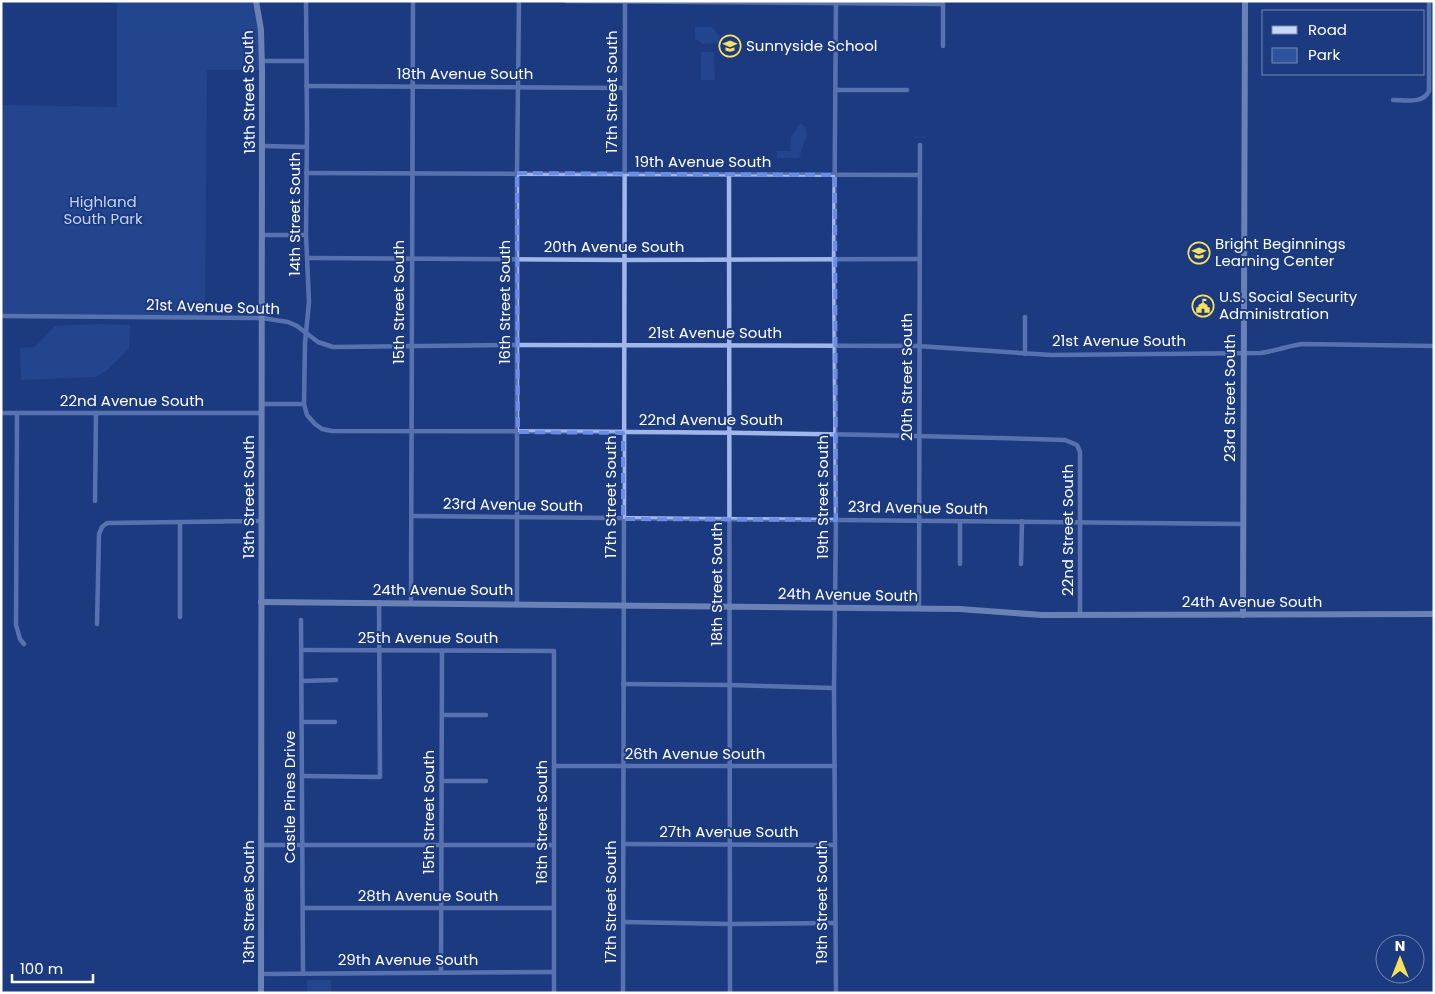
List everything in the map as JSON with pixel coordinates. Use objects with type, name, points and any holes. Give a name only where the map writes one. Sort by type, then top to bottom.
[{"type":"street","name":"13th Street South","points":[[256,1],[261,30],[262,61],[262,993]]},
{"type":"street","name":"14th Street South","points":[[304,404],[308,302],[306,235],[306,1]]},
{"type":"street","name":"15th Street South","points":[[411,602],[413,1]]},
{"type":"street","name":"16th Street South","points":[[516,603],[519,1]]},
{"type":"street","points":[[566,1],[943,2],[942,46]]},
{"type":"street","name":"17th Street South","points":[[623,993],[624,1]]},
{"type":"street","name":"23rd Street South","points":[[1243,615],[1245,1]]},
{"type":"street","points":[[1393,100],[1420,100],[1429,91],[1431,48],[1429,1]]},
{"type":"street","name":"19th Street South","points":[[836,2],[834,259],[836,520],[834,923],[836,993]]},
{"type":"street","points":[[262,61],[306,60]]},
{"type":"street","name":"18th Avenue South","points":[[306,86],[624,88]]},
{"type":"street","points":[[836,90],[907,90]]},
{"type":"street","name":"20th Street South","points":[[918,608],[920,145]]},
{"type":"street","points":[[262,146],[307,147]]},
{"type":"street","name":"19th Avenue South","points":[[306,173],[920,175]]},
{"type":"street","name":"18th Street South","points":[[729,175],[730,993]]},
{"type":"street","points":[[263,235],[306,235]]},
{"type":"street","name":"20th Avenue South","points":[[308,258],[920,259]]},
{"type":"street","name":"21st Avenue South","points":[[1,316],[262,318],[288,322],[298,326],[318,342],[333,347],[518,345],[918,346],[1025,354],[1243,353],[1276,351],[1302,344],[1434,346]]},
{"type":"street","points":[[1025,317],[1025,354]]},
{"type":"street","points":[[262,404],[304,404]]},
{"type":"street","name":"22nd Avenue South","points":[[304,404],[307,415],[315,424],[322,429],[332,431],[730,432],[919,435],[1064,440],[1077,445]]},
{"type":"street","name":"22nd Avenue South","points":[[1,413],[262,413]]},
{"type":"street","points":[[17,414],[16,625],[20,639],[24,644]]},
{"type":"street","points":[[95,501],[96,414]]},
{"type":"street","name":"22nd Street South","points":[[1077,445],[1080,452],[1080,616]]},
{"type":"street","name":"23rd Avenue South","points":[[412,516],[1243,524]]},
{"type":"street","points":[[97,624],[99,534],[102,527],[107,523],[261,521]]},
{"type":"street","points":[[960,521],[960,564]]},
{"type":"street","points":[[1021,564],[1022,522]]},
{"type":"street","points":[[180,523],[180,617]]},
{"type":"street","name":"24th Avenue South","points":[[261,602],[918,608],[1080,616],[1434,614]]},
{"type":"street","points":[[303,776],[380,777],[379,602]]},
{"type":"street","name":"Castle Pines Drive","points":[[301,620],[303,973]]},
{"type":"street","name":"25th Avenue South","points":[[302,650],[554,651]]},
{"type":"street","name":"15th Street South","points":[[442,651],[442,972]]},
{"type":"street","name":"16th Street South","points":[[554,651],[554,993]]},
{"type":"street","points":[[302,681],[336,680]]},
{"type":"street","points":[[623,684],[729,684],[834,688]]},
{"type":"street","points":[[442,714],[486,715]]},
{"type":"street","points":[[302,722],[335,722]]},
{"type":"street","name":"26th Avenue South","points":[[554,766],[835,766]]},
{"type":"street","points":[[442,780],[486,781]]},
{"type":"street","name":"27th Avenue South","points":[[623,844],[834,845]]},
{"type":"street","points":[[261,845],[554,845]]},
{"type":"street","name":"28th Avenue South","points":[[303,908],[554,908]]},
{"type":"street","points":[[624,922],[834,923]]},
{"type":"street","name":"29th Avenue South","points":[[261,974],[554,972]]},
{"type":"highlighted area","points":[[517,173],[835,175],[836,520],[623,519],[623,433],[518,432]]},
{"type":"green space","name":"Highland South Park","points":[[111,1],[256,1],[262,70],[207,70],[205,318],[1,315],[1,105],[117,107],[117,4],[111,3]]},
{"type":"green space","points":[[695,27],[712,27],[720,37],[719,43],[704,44],[695,39]]},
{"type":"green space","points":[[701,52],[714,52],[715,80],[701,80]]},
{"type":"green space","points":[[800,123],[805,127],[807,134],[799,158],[777,158],[777,151],[790,151],[791,137]]},
{"type":"green space","points":[[130,325],[129,349],[106,371],[95,377],[21,380],[20,348],[35,347],[55,326]]},
{"type":"green space","points":[[307,980],[331,980],[331,993],[307,993]]},
{"type":"place","name":"Sunnyside School","points":[[730,46]]},
{"type":"place","name":"Bright Beginnings Learning Center","points":[[1199,253]]},
{"type":"place","name":"U.S. Social Security Administration","points":[[1203,306]]}]
